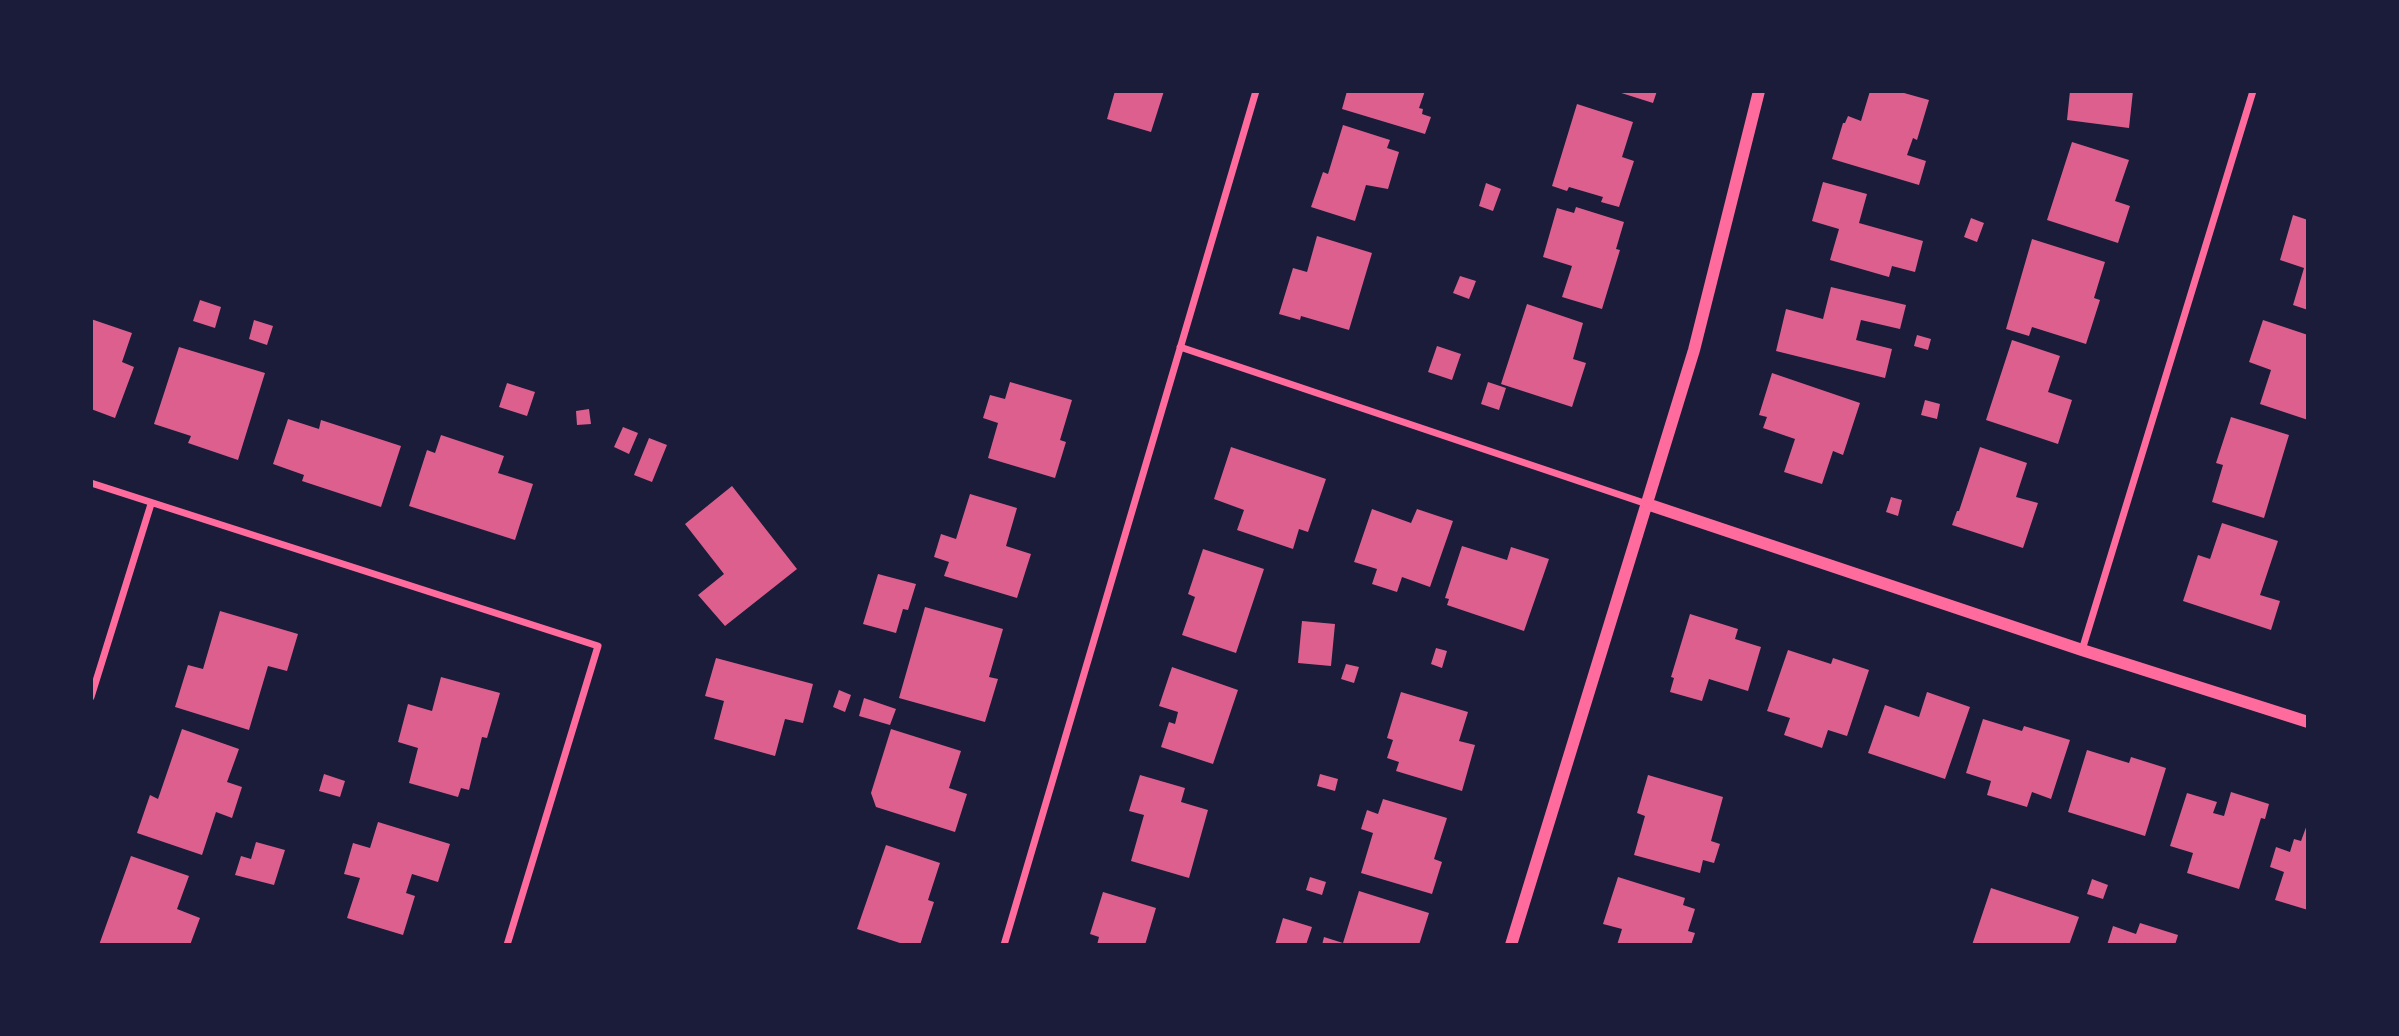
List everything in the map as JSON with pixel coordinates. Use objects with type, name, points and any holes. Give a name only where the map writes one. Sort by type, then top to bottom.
[{"type":"street","points":[[1004,945],[1256,91]]},
{"type":"street","points":[[1511,945],[1694,350],[1759,91]]},
{"type":"street","points":[[2082,650],[2253,91]]},
{"type":"street","points":[[1180,347],[2082,650],[2308,722]]},
{"type":"street","points":[[91,483],[598,646],[507,945]]},
{"type":"street","points":[[91,697],[151,503]]},
{"type":"building","points":[[1115,91],[1164,91],[1151,132],[1107,119]]},
{"type":"building","points":[[1347,91],[1425,91],[1419,108],[1423,109],[1422,114],[1431,117],[1425,134],[1342,109]]},
{"type":"building","points":[[1615,91],[1657,91],[1653,103]]},
{"type":"building","points":[[1870,91],[1897,91],[1929,100],[1917,140],[1913,138],[1907,155],[1926,161],[1919,185],[1832,159],[1843,123],[1848,116],[1861,121]]},
{"type":"building","points":[[2070,91],[2133,91],[2129,128],[2067,120]]},
{"type":"building","points":[[1577,104],[1633,122],[1622,157],[1634,161],[1619,207],[1601,202],[1603,197],[1569,187],[1567,191],[1552,186]]},
{"type":"building","points":[[1343,125],[1390,140],[1387,148],[1399,152],[1388,189],[1366,185],[1355,221],[1311,207],[1323,172],[1328,174]]},
{"type":"building","points":[[2072,142],[2129,160],[2115,201],[2130,206],[2118,243],[2047,220]]},
{"type":"building","points":[[1823,182],[1867,194],[1859,223],[1923,241],[1915,272],[1892,266],[1889,277],[1830,260],[1839,229],[1812,221]]},
{"type":"building","points":[[1486,183],[1501,189],[1493,211],[1479,206]]},
{"type":"building","points":[[1576,207],[1624,222],[1616,249],[1620,250],[1602,309],[1562,297],[1572,266],[1543,257],[1557,208],[1574,213]]},
{"type":"building","points":[[2293,215],[2308,220],[2308,310],[2293,305],[2304,268],[2280,260]]},
{"type":"building","points":[[1971,218],[1984,223],[1977,242],[1964,237]]},
{"type":"building","points":[[1317,236],[1372,253],[1349,330],[1301,316],[1300,320],[1279,314],[1293,268],[1307,272]]},
{"type":"building","points":[[2032,239],[2105,262],[2094,298],[2100,300],[2086,344],[2032,327],[2029,336],[2006,329]]},
{"type":"building","points":[[1460,276],[1476,281],[1469,299],[1453,293]]},
{"type":"building","points":[[1831,287],[1906,305],[1900,329],[1861,320],[1856,340],[1892,349],[1885,378],[1776,351],[1786,309],[1823,319]]},
{"type":"building","points":[[200,300],[221,307],[215,328],[193,321]]},
{"type":"building","points":[[1527,304],[1583,323],[1573,359],[1586,363],[1572,407],[1501,384]]},
{"type":"building","points":[[91,319],[132,333],[122,362],[134,367],[115,418],[91,409]]},
{"type":"building","points":[[254,320],[273,326],[267,345],[249,339]]},
{"type":"building","points":[[2263,320],[2308,335],[2308,420],[2260,404],[2271,370],[2249,362]]},
{"type":"building","points":[[1917,335],[1931,339],[1928,350],[1914,346]]},
{"type":"building","points":[[2012,340],[2060,356],[2048,392],[2072,400],[2058,444],[1986,420]]},
{"type":"building","points":[[1437,346],[1461,354],[1452,380],[1428,372]]},
{"type":"building","points":[[179,347],[265,373],[238,460],[188,443],[191,436],[154,424]]},
{"type":"building","points":[[1772,373],[1860,403],[1843,455],[1833,451],[1822,484],[1784,472],[1795,439],[1763,428],[1767,417],[1759,415]]},
{"type":"building","points":[[1010,382],[1072,400],[1060,440],[1066,442],[1055,478],[988,458],[998,423],[983,418],[990,395],[1005,399]]},
{"type":"building","points":[[1488,382],[1506,388],[1499,410],[1481,404]]},
{"type":"building","points":[[507,383],[535,392],[527,416],[499,407]]},
{"type":"building","points":[[1925,400],[1940,404],[1937,419],[1921,415]]},
{"type":"building","points":[[589,409],[591,424],[577,425],[576,411]]},
{"type":"building","points":[[2231,417],[2289,435],[2264,518],[2212,502],[2223,465],[2216,463]]},
{"type":"building","points":[[288,419],[319,429],[321,420],[401,446],[381,507],[302,481],[304,475],[273,464]]},
{"type":"building","points":[[623,427],[638,433],[629,454],[614,447]]},
{"type":"building","points":[[441,435],[504,456],[498,473],[533,484],[515,540],[409,506],[427,450],[435,453]]},
{"type":"building","points":[[649,438],[667,445],[652,482],[634,475]]},
{"type":"building","points":[[1231,447],[1326,479],[1308,532],[1299,529],[1293,549],[1237,530],[1244,510],[1214,499]]},
{"type":"building","points":[[1980,447],[2027,463],[2016,497],[2038,503],[2023,548],[1952,525]]},
{"type":"building","points":[[732,486],[797,569],[725,626],[698,595],[724,574],[685,524]]},
{"type":"building","points":[[970,494],[1017,508],[1006,546],[1031,554],[1017,598],[944,576],[949,562],[934,557],[941,534],[956,539]]},
{"type":"building","points":[[1891,497],[1902,500],[1898,516],[1886,512]]},
{"type":"building","points":[[1372,509],[1411,523],[1417,509],[1453,521],[1430,587],[1402,577],[1397,592],[1372,584],[1377,569],[1354,562]]},
{"type":"building","points":[[2222,523],[2278,541],[2260,595],[2280,601],[2271,630],[2183,601],[2198,555],[2210,559]]},
{"type":"building","points":[[1462,546],[1507,560],[1511,547],[1549,559],[1524,631],[1447,605],[1449,599],[1445,598]]},
{"type":"building","points":[[1203,549],[1264,569],[1236,653],[1182,635],[1195,597],[1188,594]]},
{"type":"building","points":[[878,574],[916,584],[908,610],[903,609],[896,633],[863,624]]},
{"type":"building","points":[[925,607],[1003,629],[989,677],[998,679],[985,722],[899,698]]},
{"type":"building","points":[[220,611],[298,634],[287,671],[268,666],[249,730],[175,707],[188,665],[203,669]]},
{"type":"building","points":[[1690,614],[1738,629],[1735,639],[1761,647],[1748,691],[1709,679],[1702,701],[1670,692],[1674,678],[1671,677]]},
{"type":"building","points":[[1302,621],[1335,624],[1331,666],[1298,663]]},
{"type":"building","points":[[1436,648],[1447,651],[1442,668],[1431,664]]},
{"type":"building","points":[[1788,650],[1831,664],[1833,658],[1869,670],[1847,736],[1828,730],[1822,748],[1784,735],[1790,718],[1767,711]]},
{"type":"building","points":[[716,658],[813,684],[803,723],[785,719],[775,756],[714,739],[724,701],[705,696]]},
{"type":"building","points":[[1346,664],[1359,667],[1354,683],[1341,679]]},
{"type":"building","points":[[1172,667],[1238,690],[1213,764],[1161,747],[1169,722],[1175,724],[1178,712],[1159,706]]},
{"type":"building","points":[[441,677],[500,693],[487,738],[482,737],[469,790],[461,788],[458,797],[409,783],[418,748],[398,742],[408,704],[432,711]]},
{"type":"building","points":[[839,690],[851,695],[845,712],[833,707]]},
{"type":"building","points":[[1401,692],[1468,712],[1459,741],[1475,745],[1462,791],[1396,771],[1399,762],[1387,758],[1393,740],[1387,738]]},
{"type":"building","points":[[1927,692],[1970,707],[1945,779],[1868,753],[1885,705],[1919,717]]},
{"type":"building","points":[[864,698],[896,709],[890,725],[859,716]]},
{"type":"building","points":[[1983,719],[2022,731],[2024,726],[2070,740],[2051,799],[2032,792],[2027,807],[1987,795],[1991,781],[1966,773]]},
{"type":"building","points":[[182,729],[239,749],[227,782],[242,787],[232,818],[216,812],[202,855],[137,833],[150,795],[158,799]]},
{"type":"building","points":[[891,729],[961,751],[949,788],[967,794],[955,832],[876,807],[871,793]]},
{"type":"building","points":[[2087,750],[2129,763],[2131,757],[2166,768],[2145,836],[2068,812]]},
{"type":"building","points":[[324,774],[345,781],[340,797],[319,791]]},
{"type":"building","points":[[1320,774],[1338,779],[1335,791],[1317,786]]},
{"type":"building","points":[[1140,775],[1185,788],[1181,802],[1208,810],[1189,878],[1131,861],[1144,815],[1129,811]]},
{"type":"building","points":[[1648,775],[1723,797],[1711,841],[1720,844],[1714,863],[1703,860],[1700,873],[1634,855],[1645,816],[1637,813]]},
{"type":"building","points":[[2231,792],[2269,804],[2265,819],[2261,818],[2239,889],[2187,873],[2193,853],[2170,846],[2187,793],[2217,802],[2213,813],[2224,816]]},
{"type":"building","points":[[1383,799],[1447,818],[1434,859],[1442,862],[1432,894],[1361,873],[1373,833],[1361,829],[1367,810],[1378,814]]},
{"type":"building","points":[[378,822],[450,844],[438,882],[412,874],[406,893],[415,896],[403,935],[347,918],[360,878],[344,874],[353,843],[370,848]]},
{"type":"building","points":[[2308,822],[2308,910],[2275,900],[2284,872],[2270,867],[2276,847],[2290,852],[2294,839],[2301,841]]},
{"type":"building","points":[[256,842],[285,850],[274,885],[235,875],[241,856],[251,859]]},
{"type":"building","points":[[886,845],[940,863],[928,900],[934,902],[920,945],[906,945],[857,929]]},
{"type":"building","points":[[131,856],[189,876],[177,909],[200,918],[190,945],[99,945]]},
{"type":"building","points":[[1310,877],[1326,882],[1322,895],[1306,890]]},
{"type":"building","points":[[1618,877],[1685,898],[1683,905],[1695,909],[1688,931],[1695,933],[1691,945],[1617,945],[1622,929],[1603,924]]},
{"type":"building","points":[[2092,879],[2108,885],[2103,899],[2087,894]]},
{"type":"building","points":[[1991,888],[2079,917],[2069,945],[1972,945]]},
{"type":"building","points":[[1359,891],[1429,913],[1419,945],[1322,945],[1324,937],[1343,943]]},
{"type":"building","points":[[1103,892],[1156,908],[1145,945],[1097,945],[1099,937],[1090,934]]},
{"type":"building","points":[[1283,918],[1312,927],[1306,945],[1275,945]]},
{"type":"building","points":[[2140,923],[2178,935],[2175,945],[2107,945],[2113,926],[2136,934]]}]
